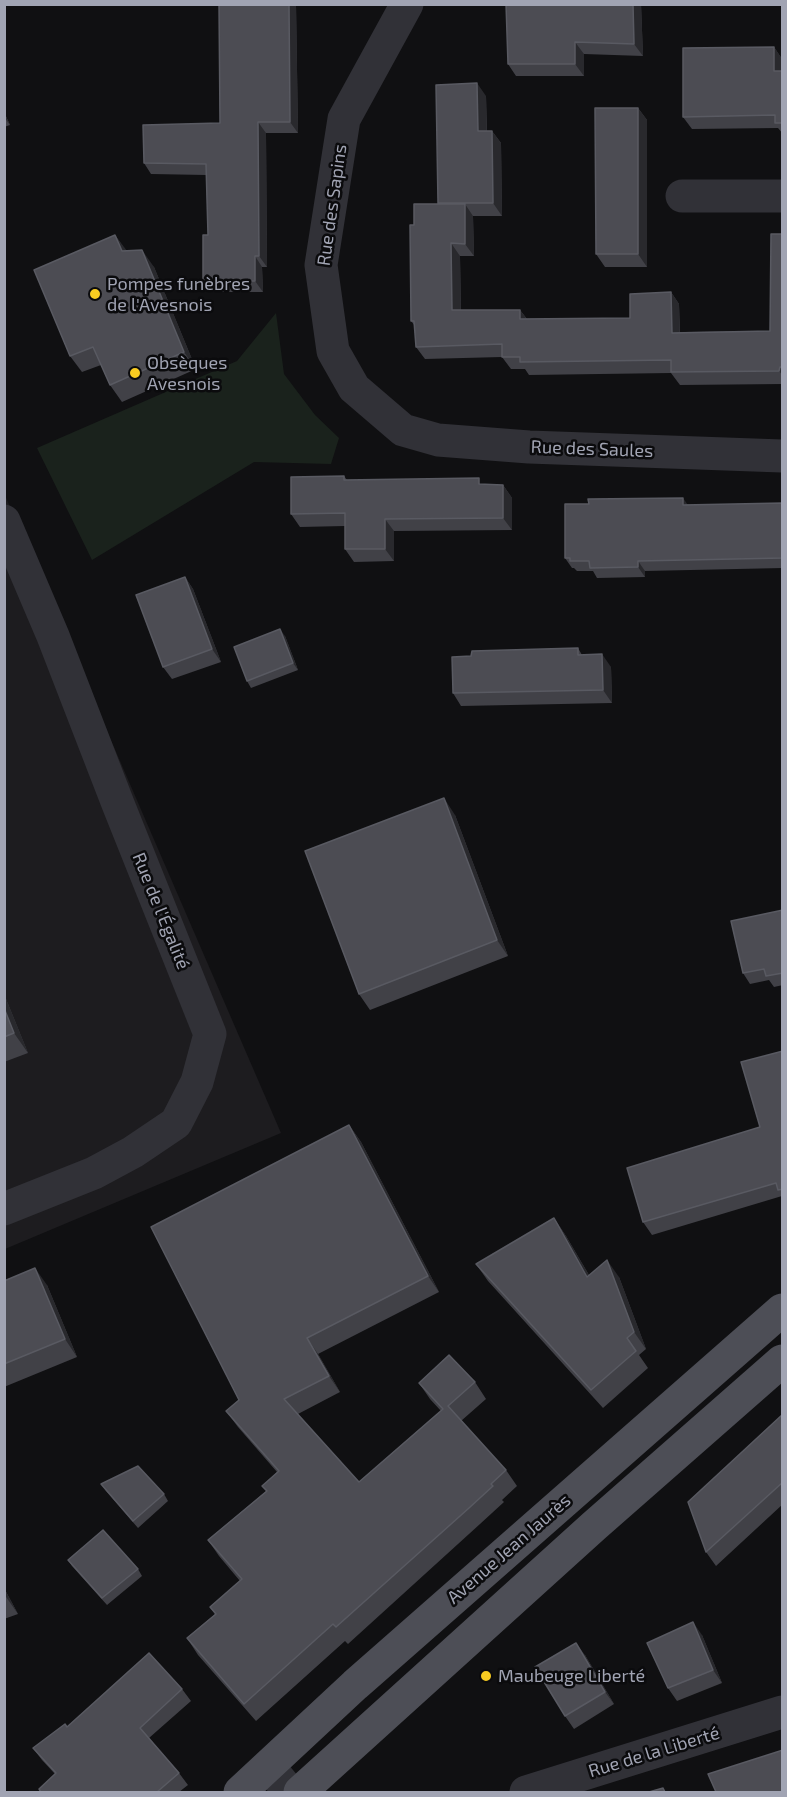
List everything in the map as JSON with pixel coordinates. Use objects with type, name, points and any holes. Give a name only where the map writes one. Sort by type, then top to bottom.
[{"type":"main road","name":"Avenue Jean Jaurès","points":[[240,1792],[355,1685],[783,1310]]},
{"type":"main road","points":[[300,1792],[594,1526],[783,1360]]},
{"type":"street","name":"Rue des Sapins","points":[[403,430],[354,388],[333,351],[321,265],[344,119],[407,4]]},
{"type":"street","points":[[682,196],[783,196]]},
{"type":"street","name":"Rue des Saules","points":[[403,430],[438,440],[529,447],[783,456]]},
{"type":"street","name":"Rue de l'Égalité","points":[[4,521],[54,636],[210,1034],[197,1082],[176,1123],[133,1152],[94,1173],[4,1209]]},
{"type":"street","name":"Rue de la Liberté","points":[[526,1792],[783,1712]]},
{"type":"street","points":[[268,1767],[290,1792]]},
{"type":"shaded area","points":[[276,313],[284,374],[315,415],[339,438],[331,464],[254,462],[92,560],[37,448],[237,361]]},
{"type":"shaded area","points":[[4,493],[281,1133],[5,1249],[4,1249]]},
{"type":"building","points":[[219,4],[289,4],[290,122],[258,122],[259,256],[255,256],[255,281],[203,281],[203,235],[208,235],[206,164],[144,163],[143,125],[220,123]]},
{"type":"building","points":[[506,4],[633,4],[634,44],[575,42],[575,64],[508,64]]},
{"type":"building","points":[[774,47],[774,71],[783,71],[783,123],[775,123],[775,115],[683,117],[683,48]]},
{"type":"building","points":[[477,83],[478,131],[492,131],[493,203],[438,203],[436,85]]},
{"type":"building","points":[[595,108],[638,108],[638,254],[596,254]]},
{"type":"building","points":[[414,204],[465,204],[465,244],[451,243],[452,310],[520,310],[520,319],[630,318],[630,294],[671,292],[672,333],[770,331],[771,234],[783,234],[783,367],[780,367],[779,371],[671,372],[671,360],[520,362],[520,357],[502,357],[502,344],[416,347],[414,321],[411,321],[410,225],[414,225]]},
{"type":"building","points":[[115,235],[122,251],[142,250],[184,352],[110,385],[93,347],[70,356],[34,270]]},
{"type":"building","points":[[344,476],[344,480],[479,478],[479,484],[503,485],[503,518],[385,519],[385,549],[345,549],[345,513],[291,514],[291,477]]},
{"type":"building","points":[[683,498],[683,505],[783,503],[783,558],[638,561],[638,567],[590,568],[589,561],[570,561],[570,558],[565,558],[565,504],[589,504],[588,499]]},
{"type":"building","points":[[185,577],[212,649],[163,667],[136,595]]},
{"type":"building","points":[[280,629],[293,663],[247,681],[234,647]]},
{"type":"building","points":[[578,648],[578,655],[602,654],[603,690],[453,693],[452,657],[471,656],[472,651]]},
{"type":"building","points":[[444,798],[497,940],[359,994],[305,851]]},
{"type":"building","points":[[783,910],[783,973],[766,976],[764,969],[743,973],[731,921]]},
{"type":"building","points":[[4,1008],[14,1033],[4,1037]]},
{"type":"building","points":[[783,1051],[783,1189],[778,1190],[776,1183],[643,1222],[627,1168],[760,1127],[741,1062]]},
{"type":"building","points":[[349,1125],[428,1276],[307,1338],[329,1376],[284,1399],[359,1482],[443,1409],[419,1383],[449,1355],[475,1382],[448,1406],[506,1470],[491,1484],[493,1486],[336,1627],[333,1624],[244,1704],[187,1638],[216,1614],[210,1607],[242,1579],[208,1540],[267,1491],[262,1486],[279,1471],[226,1411],[239,1400],[151,1227]]},
{"type":"building","points":[[554,1218],[587,1277],[607,1260],[634,1332],[627,1338],[636,1351],[591,1390],[476,1264]]},
{"type":"building","points":[[35,1268],[65,1339],[4,1364],[4,1281]]},
{"type":"building","points":[[783,1414],[783,1482],[706,1552],[688,1502]]},
{"type":"building","points":[[138,1466],[164,1494],[133,1521],[101,1484]]},
{"type":"building","points":[[103,1530],[138,1569],[102,1598],[68,1560]]},
{"type":"building","points":[[693,1622],[713,1670],[668,1688],[647,1643]]},
{"type":"building","points":[[576,1643],[605,1692],[565,1716],[535,1667]]},
{"type":"building","points":[[149,1653],[182,1689],[140,1728],[179,1773],[157,1792],[41,1792],[39,1789],[56,1773],[33,1748],[65,1724],[67,1727]]},
{"type":"building","points":[[783,1750],[783,1792],[716,1792],[708,1774]]},
{"type":"building","points":[[663,1788],[665,1792],[649,1792]]},
{"type":"place","name":"Pompes funèbres de l'Avesnois","points":[[95,294]]},
{"type":"place","name":"Obsèques Avesnois","points":[[135,373]]},
{"type":"place","name":"Maubeuge Liberté","points":[[486,1676]]}]
